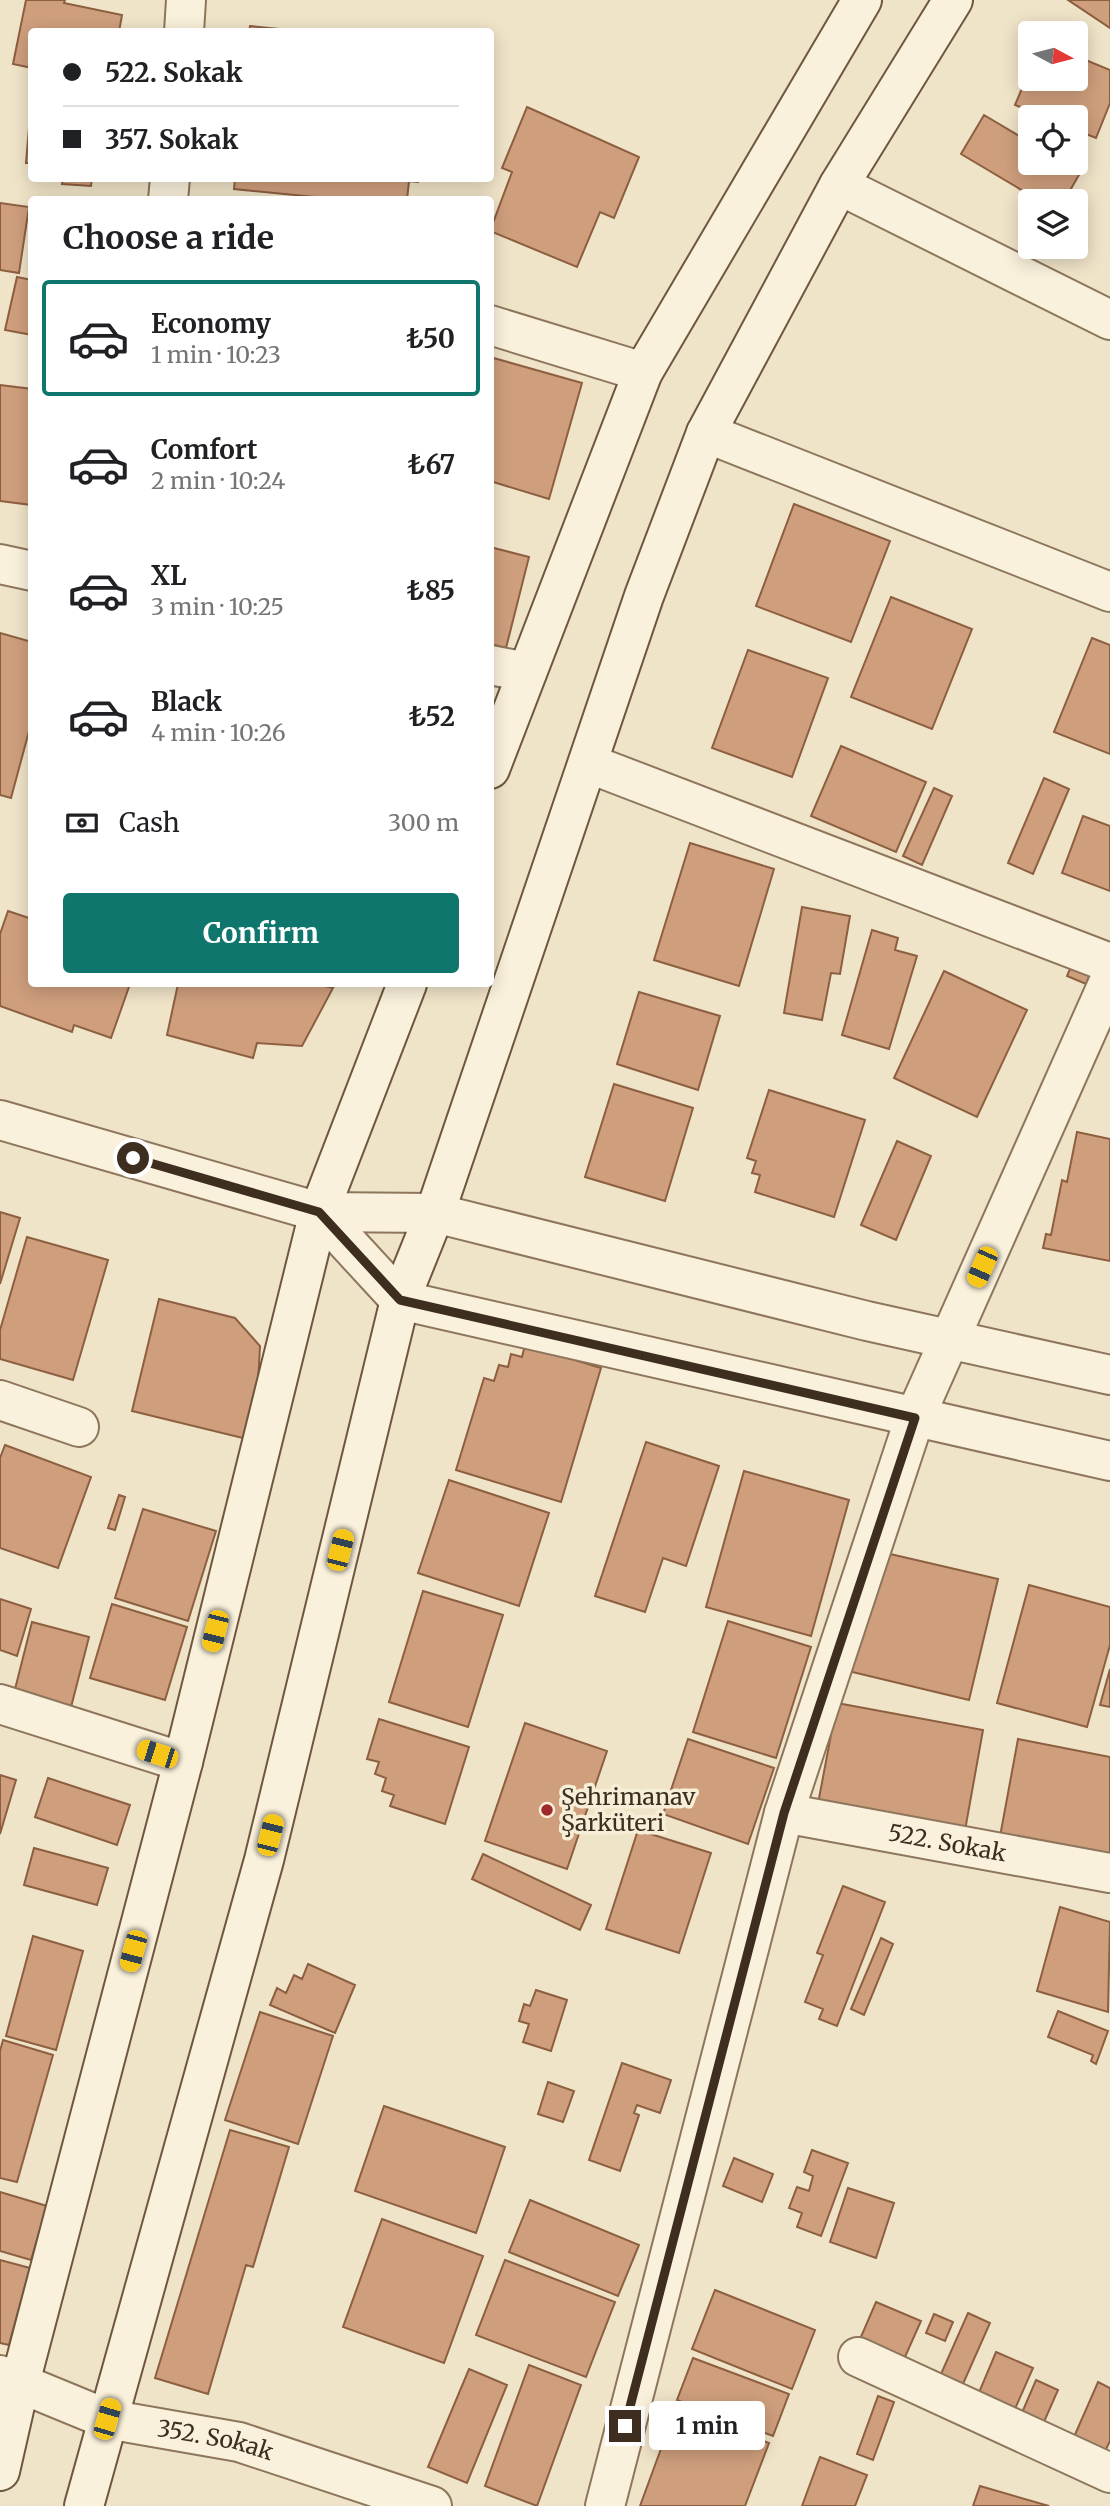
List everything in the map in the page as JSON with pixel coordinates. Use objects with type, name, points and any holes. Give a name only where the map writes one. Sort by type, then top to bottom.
[{"type":"street","points":[[184,28],[186,0]]},
{"type":"street","points":[[494,759],[642,372],[862,0]]},
{"type":"street","points":[[84,2506],[264,1860],[400,1300],[435,1213],[590,764],[644,596],[706,433],[839,185],[953,0]]},
{"type":"street","points":[[839,185],[1110,320]]},
{"type":"street","points":[[494,326],[642,372]]},
{"type":"street","points":[[706,433],[1110,592]]},
{"type":"street","points":[[0,564],[28,570]]},
{"type":"street","points":[[494,666],[527,673]]},
{"type":"street","points":[[590,764],[1110,963]]},
{"type":"street","points":[[605,2506],[784,1813],[915,1418],[1110,979]]},
{"type":"street","points":[[0,2471],[10,2379],[183,1762],[319,1212],[406,987]]},
{"type":"street","points":[[0,1120],[319,1212],[435,1213],[950,1339],[1110,1375]]},
{"type":"street","points":[[319,1212],[400,1300],[1110,1461]]},
{"type":"street","points":[[0,1400],[79,1427]]},
{"type":"street","points":[[0,1704],[183,1762]]},
{"type":"street","name":"522. Sokak","points":[[784,1813],[1110,1873]]},
{"type":"street","points":[[858,2357],[1110,2473]]},
{"type":"street","name":"352. Sokak","points":[[10,2379],[107,2419],[239,2441],[432,2506]]},
{"type":"building","points":[[26,0],[65,0],[64,3],[122,15],[120,28],[28,28],[28,67],[13,64]]},
{"type":"building","points":[[1068,0],[1110,0],[1110,28]]},
{"type":"building","points":[[1088,61],[1110,70],[1110,103],[1096,138],[1088,135],[1088,105],[1015,105],[1021,91],[1088,91]]},
{"type":"building","points":[[527,107],[639,157],[614,218],[600,212],[577,267],[494,233],[494,220],[512,172],[502,168]]},
{"type":"building","points":[[984,115],[1018,135],[1018,175],[1079,175],[1071,189],[1020,189],[961,154]]},
{"type":"building","points":[[62,182],[92,182],[91,186]]},
{"type":"building","points":[[235,182],[409,182],[407,196],[305,196],[234,189]]},
{"type":"building","points":[[0,203],[28,207],[19,273],[0,270]]},
{"type":"building","points":[[17,277],[28,279],[28,334],[5,330]]},
{"type":"building","points":[[494,358],[582,383],[549,499],[494,482]]},
{"type":"building","points":[[0,385],[28,388],[28,504],[0,501]]},
{"type":"building","points":[[794,504],[890,541],[851,642],[756,606]]},
{"type":"building","points":[[494,548],[529,557],[506,648],[494,645]]},
{"type":"building","points":[[891,597],[972,629],[932,729],[851,697]]},
{"type":"building","points":[[0,633],[28,641],[28,735],[11,798],[0,795]]},
{"type":"building","points":[[1092,638],[1110,645],[1110,754],[1054,732]]},
{"type":"building","points":[[748,650],[828,678],[792,777],[712,748]]},
{"type":"building","points":[[841,746],[926,782],[896,852],[811,816]]},
{"type":"building","points":[[1044,778],[1069,789],[1033,874],[1008,863]]},
{"type":"building","points":[[934,788],[952,796],[922,865],[903,856]]},
{"type":"building","points":[[1083,816],[1110,826],[1110,891],[1062,873]]},
{"type":"building","points":[[690,843],[774,869],[739,986],[654,960]]},
{"type":"building","points":[[802,907],[850,916],[840,974],[831,973],[822,1020],[784,1013]]},
{"type":"building","points":[[8,911],[28,918],[28,987],[129,987],[111,1038],[74,1025],[72,1032],[0,1006],[0,934]]},
{"type":"building","points":[[872,930],[898,938],[895,950],[917,956],[889,1049],[842,1035]]},
{"type":"building","points":[[1075,957],[1094,965],[1086,984],[1067,976]]},
{"type":"building","points":[[944,971],[1027,1010],[977,1117],[894,1078]]},
{"type":"building","points":[[177,987],[333,988],[302,1046],[257,1043],[253,1058],[167,1035]]},
{"type":"building","points":[[639,992],[720,1016],[698,1090],[617,1064]]},
{"type":"building","points":[[614,1084],[693,1108],[665,1201],[585,1177]]},
{"type":"building","points":[[769,1090],[865,1120],[834,1217],[755,1192],[760,1175],[752,1173],[756,1161],[747,1158]]},
{"type":"building","points":[[1077,1132],[1110,1139],[1110,1261],[1043,1248],[1046,1234],[1051,1235],[1062,1180],[1067,1182]]},
{"type":"building","points":[[897,1141],[931,1156],[896,1240],[861,1225]]},
{"type":"building","points":[[0,1212],[20,1218],[0,1284]]},
{"type":"building","points":[[27,1237],[108,1260],[73,1380],[0,1359],[0,1330]]},
{"type":"building","points":[[159,1299],[235,1318],[260,1346],[255,1441],[132,1411]]},
{"type":"building","points":[[525,1345],[601,1368],[561,1502],[456,1470],[484,1378],[494,1381],[499,1365],[508,1367],[511,1354],[522,1357]]},
{"type":"building","points":[[646,1442],[719,1466],[686,1566],[663,1558],[645,1612],[595,1596]]},
{"type":"building","points":[[5,1445],[91,1477],[58,1568],[0,1548],[0,1458]]},
{"type":"building","points":[[744,1471],[849,1500],[811,1636],[706,1607]]},
{"type":"building","points":[[449,1480],[549,1513],[519,1606],[418,1573]]},
{"type":"building","points":[[119,1495],[125,1497],[115,1530],[108,1528]]},
{"type":"building","points":[[143,1509],[216,1531],[188,1621],[115,1598]]},
{"type":"building","points":[[873,1550],[998,1579],[969,1700],[844,1670]]},
{"type":"building","points":[[1029,1585],[1110,1607],[1110,1645],[1087,1727],[997,1703]]},
{"type":"building","points":[[423,1591],[503,1615],[468,1727],[389,1702]]},
{"type":"building","points":[[0,1599],[31,1609],[17,1656],[0,1650]]},
{"type":"building","points":[[112,1604],[187,1627],[165,1700],[90,1678]]},
{"type":"building","points":[[728,1621],[811,1647],[776,1758],[693,1732]]},
{"type":"building","points":[[32,1622],[89,1637],[68,1719],[11,1705]]},
{"type":"building","points":[[1110,1669],[1110,1707],[1100,1705]]},
{"type":"building","points":[[837,1703],[983,1730],[964,1836],[817,1809]]},
{"type":"building","points":[[379,1719],[469,1747],[445,1824],[390,1806],[394,1795],[382,1791],[386,1778],[375,1774],[379,1762],[367,1759]]},
{"type":"building","points":[[525,1723],[607,1751],[567,1869],[485,1841]]},
{"type":"building","points":[[688,1739],[774,1768],[748,1844],[663,1814]]},
{"type":"building","points":[[1018,1739],[1110,1757],[1110,1863],[999,1842]]},
{"type":"building","points":[[0,1775],[16,1780],[0,1834]]},
{"type":"building","points":[[48,1778],[130,1805],[117,1845],[35,1817]]},
{"type":"building","points":[[638,1830],[711,1853],[679,1953],[606,1929]]},
{"type":"building","points":[[34,1848],[108,1868],[97,1905],[24,1885]]},
{"type":"building","points":[[483,1854],[591,1905],[580,1930],[472,1879]]},
{"type":"building","points":[[843,1886],[885,1902],[837,2026],[819,2019],[823,2009],[805,2002],[823,1955],[817,1953]]},
{"type":"building","points":[[1060,1907],[1110,1922],[1108,2012],[1037,1991]]},
{"type":"building","points":[[33,1936],[83,1951],[56,2050],[6,2036]]},
{"type":"building","points":[[881,1938],[893,1944],[864,2015],[851,2009]]},
{"type":"building","points":[[308,1964],[355,1985],[335,2033],[270,2005],[277,1988],[286,1993],[294,1975],[302,1979]]},
{"type":"building","points":[[536,1990],[567,2000],[551,2051],[523,2042],[529,2024],[519,2021],[524,2004],[530,2006]]},
{"type":"building","points":[[1058,2011],[1108,2031],[1096,2064],[1091,2061],[1093,2055],[1048,2037]]},
{"type":"building","points":[[260,2012],[333,2036],[298,2144],[225,2120]]},
{"type":"building","points":[[3,2040],[53,2055],[17,2182],[0,2178],[0,2051]]},
{"type":"building","points":[[622,2063],[671,2080],[660,2113],[637,2105],[634,2113],[639,2115],[620,2171],[589,2160]]},
{"type":"building","points":[[548,2082],[574,2091],[563,2122],[538,2114]]},
{"type":"building","points":[[384,2106],[505,2147],[476,2233],[355,2191]]},
{"type":"building","points":[[230,2130],[289,2147],[253,2267],[246,2265],[208,2394],[155,2378]]},
{"type":"building","points":[[812,2150],[848,2163],[821,2236],[797,2227],[802,2213],[789,2208],[797,2187],[809,2191],[813,2176],[804,2172]]},
{"type":"building","points":[[734,2158],[773,2174],[762,2202],[723,2186]]},
{"type":"building","points":[[848,2188],[894,2203],[876,2258],[830,2242]]},
{"type":"building","points":[[0,2192],[47,2206],[31,2260],[0,2251]]},
{"type":"building","points":[[530,2200],[639,2245],[618,2296],[509,2252]]},
{"type":"building","points":[[382,2219],[483,2256],[444,2363],[343,2327]]},
{"type":"building","points":[[0,2260],[30,2268],[9,2345],[0,2343]]},
{"type":"building","points":[[505,2260],[615,2302],[586,2377],[476,2335]]},
{"type":"building","points":[[715,2290],[815,2330],[792,2389],[692,2349]]},
{"type":"building","points":[[876,2302],[921,2321],[901,2366],[857,2346]]},
{"type":"building","points":[[968,2313],[990,2323],[959,2393],[937,2383]]},
{"type":"building","points":[[934,2314],[953,2322],[945,2341],[926,2333]]},
{"type":"building","points":[[996,2352],[1033,2368],[1011,2418],[975,2402]]},
{"type":"building","points":[[693,2358],[789,2394],[773,2436],[677,2400]]},
{"type":"building","points":[[529,2365],[581,2385],[537,2506],[485,2486]]},
{"type":"building","points":[[469,2369],[507,2385],[467,2483],[428,2467]]},
{"type":"building","points":[[1036,2380],[1058,2390],[1040,2431],[1018,2422]]},
{"type":"building","points":[[1098,2382],[1110,2388],[1110,2441],[1101,2460],[1070,2446]]},
{"type":"building","points":[[878,2396],[894,2402],[873,2460],[857,2454]]},
{"type":"building","points":[[676,2408],[769,2443],[745,2506],[640,2506]]},
{"type":"building","points":[[820,2457],[867,2475],[855,2506],[802,2506]]},
{"type":"building","points":[[980,2486],[1049,2506],[973,2506]]},
{"type":"place","name":"Şehrimanav Şarküteri","points":[[547,1810]]},
{"type":"route","points":[[133,1158],[319,1212],[400,1300],[915,1418],[784,1813],[625,2426]]}]
